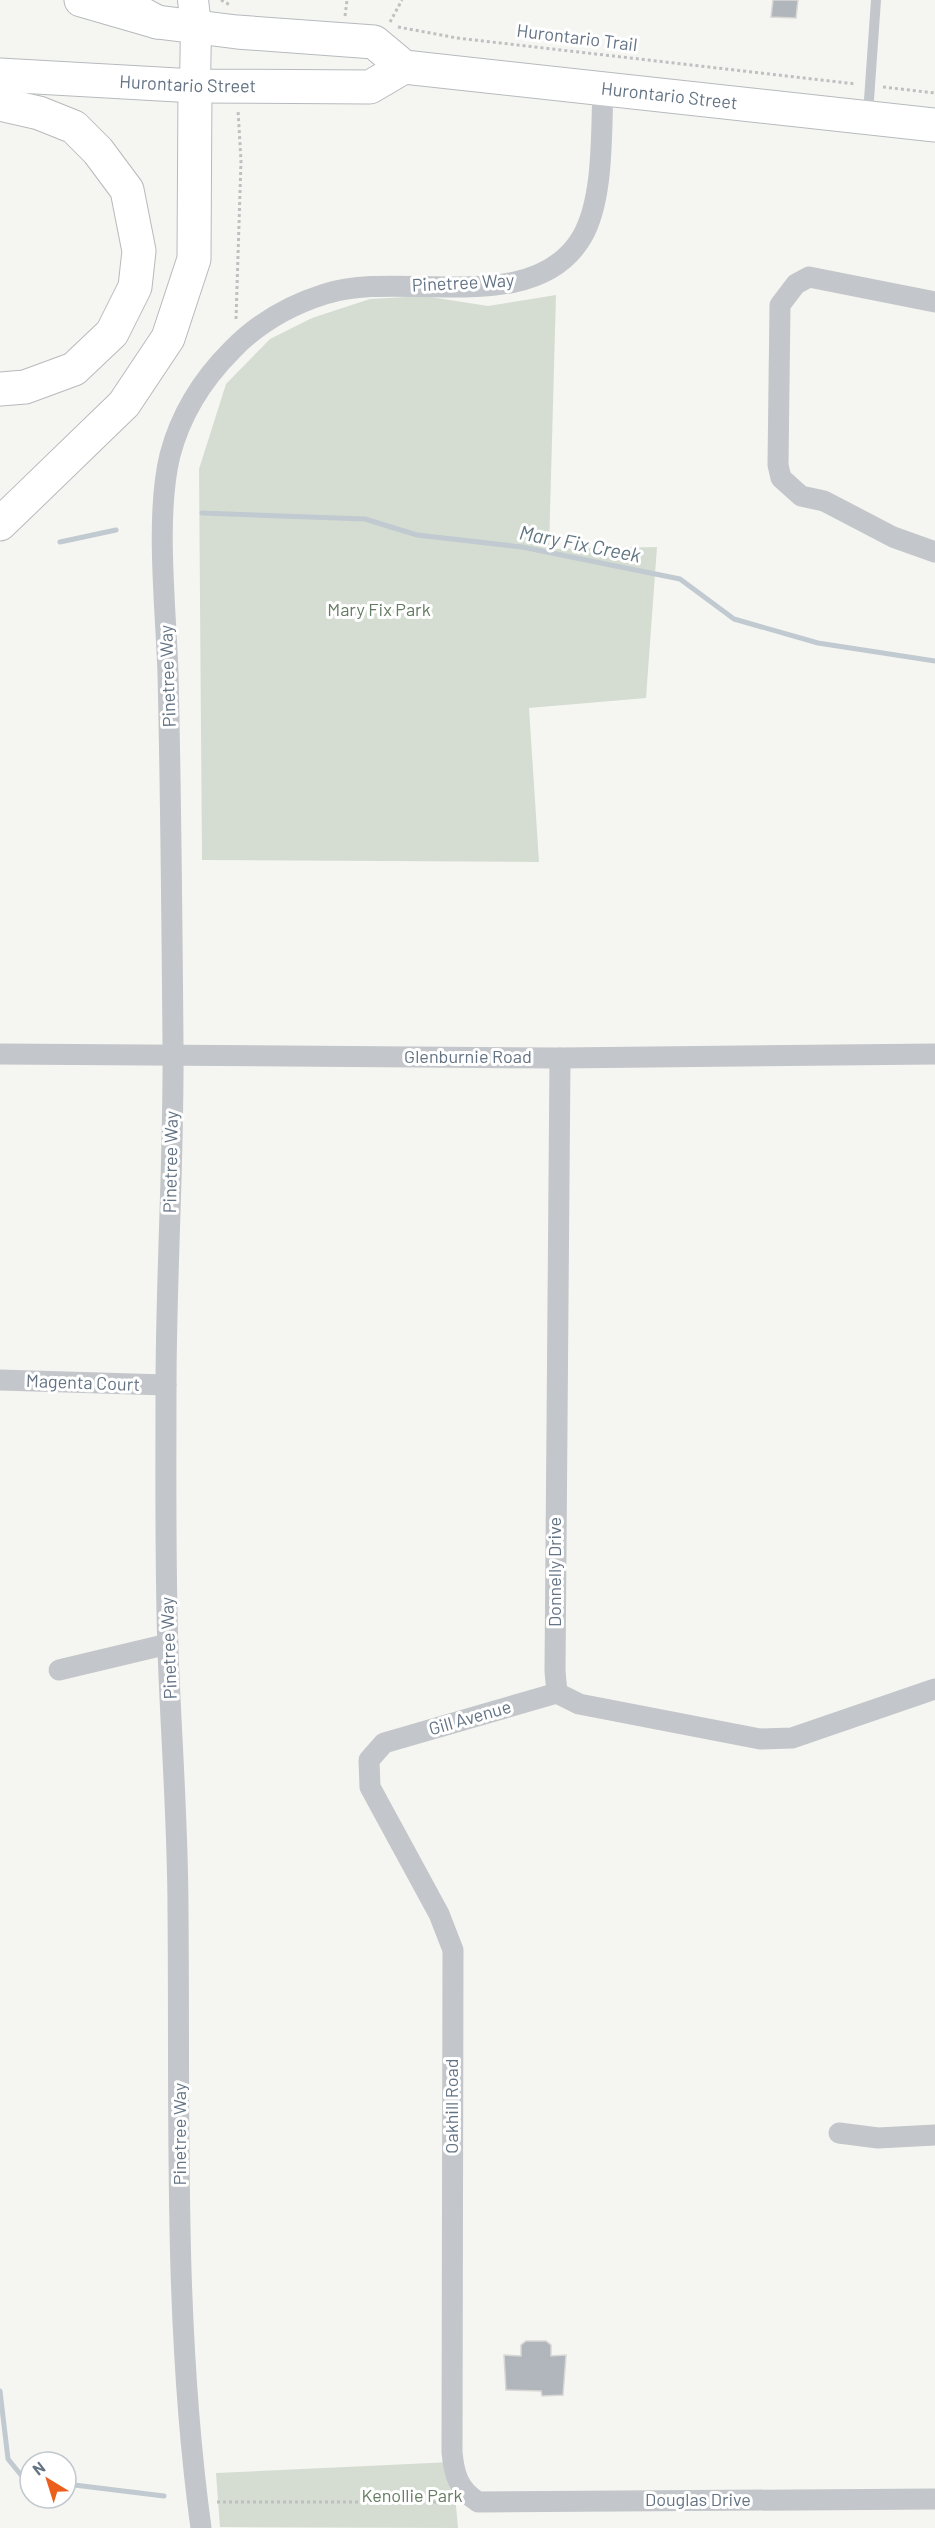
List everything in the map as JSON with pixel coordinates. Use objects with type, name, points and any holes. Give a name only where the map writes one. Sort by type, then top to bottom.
[{"type":"main road","points":[[81,0],[157,21],[195,13],[374,42],[404,67]]},
{"type":"main road","points":[[116,0],[157,21]]},
{"type":"main road","name":"Hurontario Street","points":[[0,75],[195,86],[370,87],[404,67],[935,125]]},
{"type":"main road","points":[[0,524],[124,404],[168,338],[194,259],[195,86]]},
{"type":"main road","points":[[0,104],[39,113],[74,128],[98,152],[127,190],[139,251],[135,287],[112,333],[74,369],[25,387],[0,389]]},
{"type":"street","points":[[195,13],[195,86]]},
{"type":"street","name":"Pinetree Way","points":[[201,2528],[185,2365],[180,2232],[178,1852],[168,1644],[166,1385],[173,1056],[171,781],[164,506],[169,458],[186,411],[208,375],[244,338],[264,322],[328,293],[370,287],[514,283],[554,269],[580,242],[593,212],[603,89]]},
{"type":"street","points":[[935,302],[809,277],[796,284],[780,305],[778,465],[781,478],[801,496],[824,501],[893,537],[935,552]]},
{"type":"street","name":"Glenburnie Road","points":[[0,1054],[560,1058],[935,1054]]},
{"type":"street","name":"Donnelly Drive","points":[[557,1693],[555,1671],[560,1058]]},
{"type":"street","name":"Magenta Court","points":[[0,1380],[166,1385]]},
{"type":"street","points":[[59,1670],[168,1644]]},
{"type":"street","points":[[557,1693],[579,1704],[760,1739],[792,1738],[935,1689]]},
{"type":"street","name":"Gill Avenue","points":[[384,1743],[557,1693]]},
{"type":"street","name":"Oakhill Road","points":[[384,1743],[369,1760],[370,1787],[439,1914],[453,1950],[452,2452],[454,2472],[463,2493]]},
{"type":"street","points":[[839,2133],[878,2138],[935,2135]]},
{"type":"street","name":"Douglas Drive","points":[[463,2493],[478,2502],[935,2499]]},
{"type":"lane","points":[[867,118],[876,0]]},
{"type":"path","points":[[221,0],[232,7]]},
{"type":"path","points":[[345,20],[347,0]]},
{"type":"path","name":"Hurontario Trail","points":[[402,0],[388,26],[457,38],[935,93]]},
{"type":"path","points":[[237,104],[241,160],[235,317],[244,338]]},
{"type":"path","points":[[197,2504],[452,2502],[463,2493]]},
{"type":"green space","name":"Mary Fix Park","points":[[556,295],[549,549],[657,547],[646,698],[529,708],[539,862],[202,860],[199,469],[226,384],[270,339],[312,318],[370,299],[424,296],[488,306]]},
{"type":"green space","name":"Kenollie Park","points":[[452,2462],[458,2528],[220,2527],[216,2473]]},
{"type":"building","points":[[773,0],[798,0],[796,18],[771,17]]},
{"type":"building","points":[[526,2341],[546,2341],[551,2345],[551,2356],[566,2355],[563,2395],[542,2396],[541,2391],[506,2390],[504,2355],[521,2356],[521,2345]]},
{"type":"waterway","name":"Mary Fix Creek","points":[[202,513],[365,519],[417,535],[522,547],[680,579],[734,619],[818,643],[935,661]]},
{"type":"waterway","name":"Mary Fix Creek","points":[[60,542],[116,530]]},
{"type":"waterway","points":[[0,2391],[8,2459],[18,2471]]},
{"type":"waterway","points":[[78,2485],[164,2496]]}]
